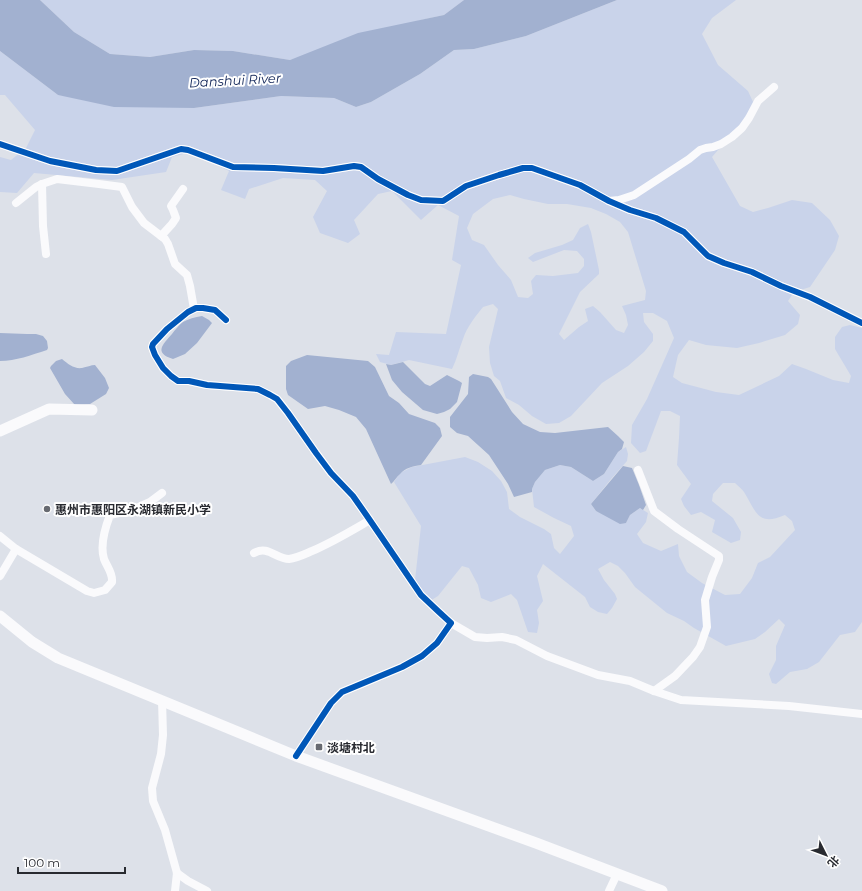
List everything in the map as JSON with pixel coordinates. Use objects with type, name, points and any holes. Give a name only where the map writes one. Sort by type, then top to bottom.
[{"type":"main road","points":[[0,431],[49,409],[92,410]]},
{"type":"main road","points":[[0,616],[32,642],[52,654],[296,756],[528,840],[662,891]]},
{"type":"street","points":[[608,201],[619,200],[634,195],[700,150],[721,144],[742,128],[758,101],[774,87]]},
{"type":"street","points":[[0,144],[50,161],[96,170],[117,171],[181,149],[188,150],[233,167],[324,171],[354,166],[361,167],[378,179],[408,196],[421,200],[443,201],[466,186],[523,168],[532,168],[580,185],[608,201],[630,210],[656,218],[684,232],[708,256],[752,272],[781,286],[810,297],[862,323]]},
{"type":"street","points":[[16,203],[36,187],[57,179],[122,187],[132,207],[144,223],[165,239],[175,264],[187,275],[194,309]]},
{"type":"street","points":[[42,184],[43,226],[46,254]]},
{"type":"street","points":[[161,236],[176,218],[174,210],[171,206],[183,189]]},
{"type":"street","points":[[226,320],[215,310],[196,308],[188,312],[167,329],[153,344],[152,347],[162,368],[178,381],[258,389],[277,399],[330,473],[353,496],[421,595],[451,623],[475,637],[502,637],[516,640],[547,656],[598,676],[630,681],[681,700],[789,706],[862,714]]},
{"type":"street","points":[[638,470],[654,511],[719,556],[719,560],[705,600],[707,626],[700,647],[693,657],[675,676],[654,691]]},
{"type":"street","points":[[0,536],[16,549],[87,591],[94,593],[105,590],[112,582],[113,577],[104,558],[103,546],[106,524],[110,515],[132,510],[150,502],[162,493]]},
{"type":"street","points":[[254,553],[258,551],[270,552],[288,559],[299,556],[345,535],[370,520]]},
{"type":"street","points":[[0,576],[16,549]]},
{"type":"street","points":[[296,756],[331,703],[342,692],[402,667],[422,656],[437,643],[451,623]]},
{"type":"street","points":[[162,700],[163,735],[161,754],[152,788],[153,801],[165,830],[177,873],[175,891]]},
{"type":"street","points":[[177,873],[188,882],[208,891]]},
{"type":"street","points":[[609,891],[617,874]]},
{"type":"shaded area","points":[[40,0],[464,0],[444,15],[421,20],[290,60],[233,51],[194,50],[150,57],[110,54],[74,32]]},
{"type":"shaded area","points":[[617,0],[736,0],[712,18],[702,34],[718,65],[748,91],[754,104],[740,134],[718,150],[712,157],[740,206],[753,212],[792,200],[812,203],[830,220],[839,236],[835,250],[810,287],[794,292],[788,301],[800,315],[798,324],[785,335],[737,348],[706,345],[689,340],[678,355],[673,377],[682,383],[716,392],[739,395],[779,376],[792,364],[833,380],[849,383],[851,376],[835,349],[835,337],[842,327],[850,325],[862,328],[862,622],[855,632],[840,635],[819,662],[807,669],[790,672],[776,684],[772,683],[769,674],[776,660],[776,646],[785,625],[779,619],[755,639],[726,646],[684,621],[667,613],[635,587],[618,566],[610,562],[598,569],[617,599],[607,614],[598,612],[590,607],[585,597],[543,564],[537,576],[543,601],[537,610],[539,623],[537,633],[528,632],[517,600],[511,594],[491,602],[481,598],[478,585],[469,568],[462,566],[438,596],[425,604],[414,589],[421,526],[394,482],[400,473],[412,467],[465,457],[478,462],[492,471],[501,481],[507,492],[509,509],[520,517],[551,534],[554,548],[560,554],[574,536],[571,526],[534,507],[532,489],[535,482],[545,470],[560,465],[571,467],[593,481],[604,474],[618,452],[626,447],[628,454],[627,461],[591,504],[596,511],[626,523],[630,515],[640,508],[648,513],[646,522],[637,534],[643,543],[661,551],[678,544],[679,556],[687,572],[702,583],[725,595],[740,594],[752,578],[758,563],[770,557],[795,530],[792,521],[785,515],[768,519],[758,515],[744,492],[735,483],[723,483],[713,494],[712,501],[733,518],[741,532],[740,540],[731,543],[712,532],[715,520],[701,512],[691,515],[681,499],[691,484],[677,465],[680,416],[670,411],[661,411],[646,451],[640,453],[631,443],[632,425],[647,399],[674,338],[667,321],[653,313],[643,313],[644,322],[653,334],[653,341],[644,352],[628,366],[602,383],[571,416],[559,423],[546,424],[532,416],[519,405],[506,398],[500,381],[494,376],[490,363],[489,347],[498,309],[493,304],[483,307],[474,318],[465,335],[452,369],[409,360],[391,365],[380,362],[376,354],[389,355],[396,332],[446,334],[461,265],[452,260],[459,216],[438,205],[421,220],[392,191],[378,194],[354,220],[360,234],[348,243],[320,233],[313,217],[327,191],[315,180],[283,178],[249,189],[245,199],[221,190],[229,171],[191,152],[172,157],[166,172],[112,180],[34,173],[17,193],[0,192],[0,157],[11,160],[26,148],[35,130],[5,95],[0,95],[0,51],[58,95],[194,108],[281,96],[334,98],[356,107],[371,102],[420,74],[454,50],[474,49],[526,36]],"holes":[[[510,195],[548,204],[567,204],[591,208],[620,222],[628,232],[646,291],[645,300],[622,306],[628,325],[624,333],[616,330],[593,306],[585,309],[588,321],[564,340],[559,334],[580,292],[599,274],[591,232],[588,224],[580,228],[573,240],[535,253],[528,258],[533,262],[564,250],[577,251],[584,259],[584,266],[578,273],[553,276],[536,275],[531,281],[533,294],[528,298],[518,297],[511,280],[484,245],[472,240],[467,228],[473,214],[493,199]]]},
{"type":"water","name":"Danshui River","points":[[0,0],[40,0],[74,32],[110,54],[150,57],[194,50],[233,51],[290,60],[358,33],[444,15],[464,0],[617,0],[526,36],[474,49],[454,50],[420,74],[371,102],[356,107],[334,98],[281,96],[194,108],[114,107],[58,95],[0,51]]},
{"type":"water","points":[[202,316],[212,323],[197,343],[185,354],[173,359],[163,354],[163,345],[183,322]]},
{"type":"water","points":[[0,333],[36,334],[43,336],[47,341],[48,348],[47,350],[24,357],[0,361]]},
{"type":"water","points":[[307,355],[368,361],[375,367],[389,396],[399,403],[409,414],[435,423],[440,428],[442,436],[421,465],[404,470],[391,484],[366,429],[356,417],[325,406],[308,409],[288,395],[286,389],[286,366],[291,361]]},
{"type":"water","points":[[62,359],[76,368],[95,365],[105,378],[109,388],[106,394],[90,404],[75,405],[65,394],[50,368],[56,361]]},
{"type":"water","points":[[403,362],[425,384],[430,386],[447,375],[462,383],[457,402],[450,409],[437,414],[423,410],[402,392],[392,380],[386,364],[391,365]]},
{"type":"water","points":[[473,374],[491,379],[512,412],[523,424],[540,432],[555,433],[608,427],[624,442],[622,449],[618,452],[604,474],[593,481],[571,467],[560,465],[545,470],[535,482],[532,492],[514,497],[508,484],[489,455],[468,436],[457,433],[450,427],[450,417],[468,394],[469,377]]},
{"type":"water","points":[[623,466],[632,468],[646,505],[643,510],[640,508],[630,515],[626,523],[620,524],[596,511],[591,504]]},
{"type":"cycle path","points":[[0,144],[50,161],[96,170],[117,171],[181,149],[188,150],[233,167],[323,171],[354,166],[361,167],[378,179],[408,195],[421,200],[443,201],[466,186],[523,168],[532,168],[580,185],[609,201],[630,210],[656,218],[684,232],[708,256],[752,272],[781,286],[810,297],[862,323]]},
{"type":"cycle path","points":[[226,320],[215,310],[196,308],[188,312],[167,329],[153,344],[152,347],[155,355],[163,368],[178,381],[258,389],[277,399],[331,473],[353,496],[421,595],[451,623],[437,643],[422,656],[402,667],[342,692],[331,703],[296,756]]},
{"type":"place","name":"惠州市惠阳区永湖镇新民小学","points":[[47,509]]},
{"type":"place","name":"淡塘村北","points":[[319,747]]}]
